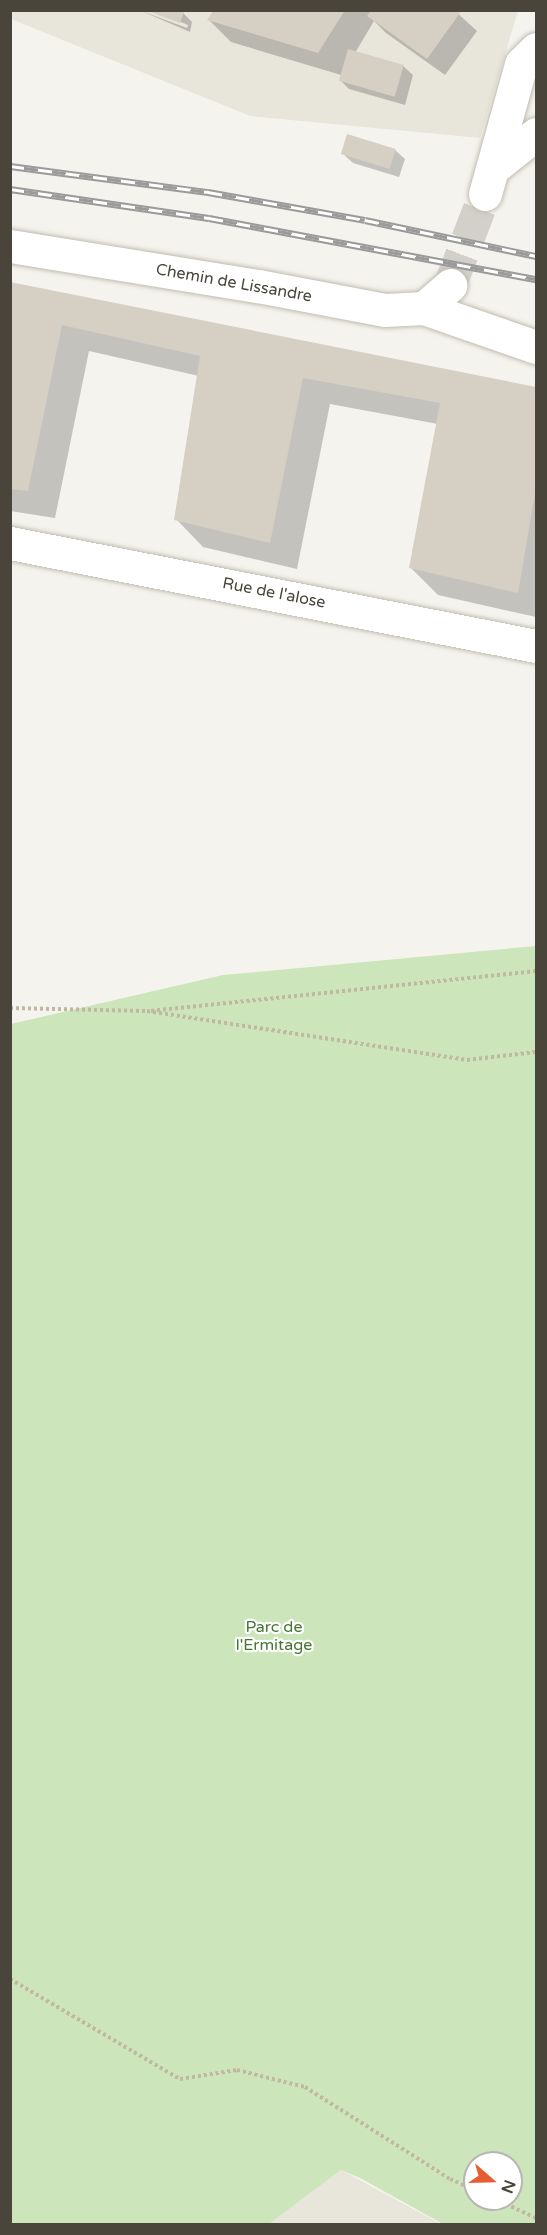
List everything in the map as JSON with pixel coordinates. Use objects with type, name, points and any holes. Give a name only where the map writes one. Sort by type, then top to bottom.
[{"type":"street","points":[[537,49],[521,64],[502,124],[489,181],[537,134]]},
{"type":"street","name":"Chemin de Lissandre","points":[[10,246],[258,286],[385,310],[424,308]]},
{"type":"street","points":[[450,285],[424,308],[537,347]]},
{"type":"street","name":"Rue de l'alose","points":[[10,543],[537,646]]},
{"type":"path","points":[[10,1008],[147,1011],[537,971]]},
{"type":"path","points":[[147,1011],[467,1060],[537,1052]]},
{"type":"path","points":[[10,1979],[180,2079],[237,2070],[305,2087],[450,2179],[463,2185]]},
{"type":"path","points":[[522,2211],[537,2218]]},
{"type":"shaded area","points":[[10,11],[518,11],[480,138],[250,116],[11,19]]},
{"type":"shaded area","points":[[341,2170],[441,2224],[269,2224]]},
{"type":"green space","name":"Parc de l'Ermitage","points":[[536,946],[536,2224],[443,2224],[360,2178],[341,2170],[269,2224],[11,2224],[11,1024],[223,975]]},
{"type":"building","points":[[180,10],[184,12],[180,23],[148,11]]},
{"type":"building","points":[[214,10],[345,10],[318,53],[207,20]]},
{"type":"building","points":[[371,10],[457,10],[460,13],[427,59],[367,16]]},
{"type":"building","points":[[348,49],[404,65],[395,97],[339,81]]},
{"type":"building","points":[[347,134],[396,149],[390,169],[341,154]]},
{"type":"building","points":[[10,282],[536,387],[536,487],[518,593],[409,568],[440,403],[303,378],[270,543],[174,520],[200,356],[62,325],[28,491],[10,489]]},
{"type":"tunnel","points":[[450,285],[485,194]]},
{"type":"railway","points":[[10,166],[208,192],[365,220],[536,256]]},
{"type":"railway","points":[[10,189],[209,218],[536,279]]}]
